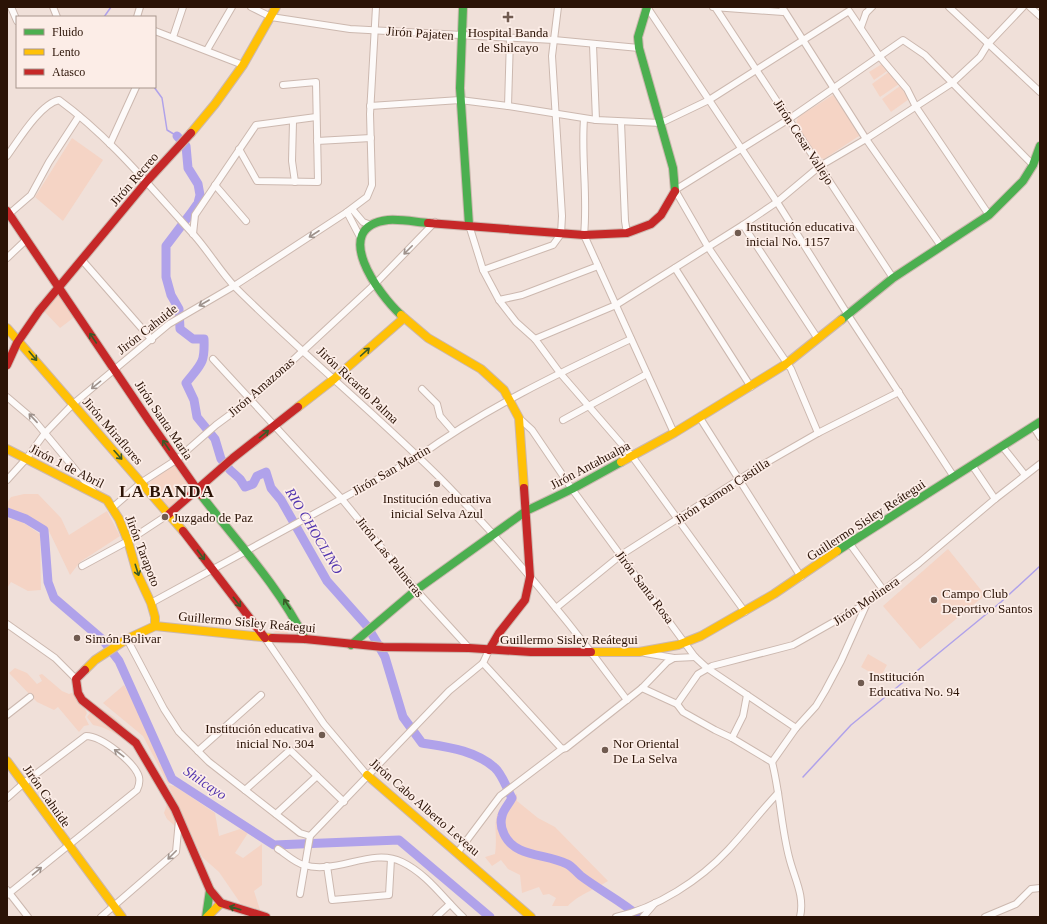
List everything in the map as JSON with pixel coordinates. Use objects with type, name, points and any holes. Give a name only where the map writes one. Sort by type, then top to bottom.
[{"type":"street","points":[[11,7],[16,19]]},
{"type":"street","points":[[173,37],[184,7]]},
{"type":"street","points":[[207,50],[232,7]]},
{"type":"street","name":"Jirón Pajaten","points":[[251,7],[271,17],[350,29],[554,40],[593,45],[639,48]]},
{"type":"street","name":"Jirón Recreo","points":[[7,365],[19,340],[39,311],[146,181],[179,147],[215,104],[243,65],[276,7]]},
{"type":"street","name":"Jirón Cahuide","points":[[7,480],[26,459],[45,433],[73,404],[152,340],[169,324],[234,286],[349,211],[367,196],[371,190],[370,106],[376,7]]},
{"type":"street","points":[[463,7],[460,36],[460,100],[469,224],[483,270],[499,300],[516,322],[535,339],[560,373],[632,456],[745,612]]},
{"type":"street","points":[[483,270],[554,245],[561,234],[562,216],[552,56],[558,7]]},
{"type":"street","points":[[647,7],[638,37],[639,48],[673,168],[675,190],[708,247],[794,375],[818,433]]},
{"type":"street","points":[[647,7],[777,202],[848,316],[954,477]]},
{"type":"street","points":[[711,7],[782,9],[866,139],[941,246]]},
{"type":"street","name":"Jirón Cesar Vallejo","points":[[715,7],[893,278]]},
{"type":"street","points":[[861,27],[866,13],[872,7]]},
{"type":"street","points":[[949,7],[1040,92]]},
{"type":"street","points":[[535,339],[616,305],[743,226],[777,202],[820,166],[866,139],[952,83],[980,57],[988,44],[1023,7]]},
{"type":"street","points":[[1030,7],[1040,16]]},
{"type":"street","points":[[370,106],[460,100],[508,106],[584,119],[661,123],[710,100],[802,40],[851,13],[866,13]]},
{"type":"street","points":[[851,13],[880,57],[907,89],[916,107],[989,215]]},
{"type":"street","points":[[156,31],[243,65]]},
{"type":"street","points":[[508,106],[510,38]]},
{"type":"street","points":[[360,237],[371,225],[389,220],[469,224],[561,234],[584,235],[627,233],[651,224],[661,215],[675,190],[789,119],[903,40],[925,55],[1033,165]]},
{"type":"street","points":[[593,45],[596,120]]},
{"type":"street","points":[[239,149],[257,181],[318,182],[315,81],[283,85]]},
{"type":"street","points":[[110,144],[136,88]]},
{"type":"street","name":"Jirón Ricardo Palma","points":[[7,156],[29,126],[50,103],[59,100],[79,116],[110,144],[146,181],[179,221],[193,234],[234,286],[418,457],[493,534],[592,652],[627,700]]},
{"type":"street","points":[[8,213],[31,195],[49,162],[79,116]]},
{"type":"street","points":[[193,234],[194,216],[256,125],[293,122],[316,117]]},
{"type":"street","points":[[584,119],[583,132],[586,213],[584,235],[674,433]]},
{"type":"street","points":[[293,122],[292,161],[295,182]]},
{"type":"street","points":[[621,122],[625,221],[627,233]]},
{"type":"street","points":[[317,141],[371,138]]},
{"type":"street","name":"Jirón Antahualpa","points":[[351,645],[416,590],[526,511],[572,489],[674,433],[751,387],[786,364],[848,316],[893,278],[989,215],[1023,181],[1033,165],[1040,146]]},
{"type":"street","points":[[215,185],[246,221]]},
{"type":"street","points":[[349,211],[363,222],[371,225]]},
{"type":"street","points":[[300,894],[310,836],[449,691],[483,663],[499,633],[525,600],[530,577],[519,418],[510,398],[497,382],[480,368],[428,338],[404,318],[374,285],[363,262],[360,250],[360,237],[349,211]]},
{"type":"street","name":"Jirón Santa Maria","points":[[8,213],[60,286],[197,490],[282,597],[297,620],[305,639]]},
{"type":"street","name":"Jirón Amazonas","points":[[112,508],[142,482],[176,460],[216,425],[250,400],[302,350],[374,285],[435,222]]},
{"type":"street","points":[[743,226],[818,339]]},
{"type":"street","points":[[7,258],[26,240]]},
{"type":"street","points":[[82,260],[152,340]]},
{"type":"street","points":[[499,300],[522,295],[598,266]]},
{"type":"street","points":[[676,268],[751,387]]},
{"type":"street","points":[[82,566],[128,541],[169,514],[233,458],[334,379],[404,318]]},
{"type":"street","name":"Jirón Miraflores","points":[[7,328],[142,482],[213,571]]},
{"type":"street","name":"Jirón San Martin","points":[[152,604],[305,520],[341,498],[418,457],[453,431],[510,398],[631,339]]},
{"type":"street","name":"Jirón Las Palmeras","points":[[213,359],[250,400],[275,424],[341,498],[416,590],[469,648]]},
{"type":"street","points":[[564,420],[647,374]]},
{"type":"street","points":[[422,389],[437,404],[440,416],[453,431]]},
{"type":"street","name":"Jirón Ramon Castilla","points":[[556,608],[621,555],[678,520],[738,480],[818,433],[899,392]]},
{"type":"street","points":[[7,397],[29,414],[93,491]]},
{"type":"street","name":"Jirón Santa Rosa","points":[[519,418],[532,430],[572,489],[687,643],[695,656],[708,668],[796,728]]},
{"type":"street","points":[[700,418],[801,577]]},
{"type":"street","name":"Guillermo Sisley Reátegui","points":[[155,626],[265,638],[305,639],[351,645],[383,647],[639,652],[687,643],[745,612],[801,577],[1040,422]]},
{"type":"street","points":[[1033,426],[1040,437]]},
{"type":"street","points":[[1002,446],[1025,475]]},
{"type":"street","name":"Jirón 1 de Abril","points":[[7,449],[93,491],[107,500],[112,508]]},
{"type":"street","name":"Jirón Molinera","points":[[677,704],[698,674],[708,668],[793,645],[867,603],[1040,464]]},
{"type":"street","points":[[972,465],[995,499]]},
{"type":"street","name":"Jirón Tarapoto","points":[[112,508],[119,519],[128,541],[137,573],[152,604],[155,617],[155,626]]},
{"type":"street","points":[[850,544],[884,590]]},
{"type":"street","name":"Jirón Cabo Alberto Leveau","points":[[213,571],[265,638],[324,724],[368,776],[458,852],[530,917]]},
{"type":"street","points":[[800,917],[802,898],[788,853],[772,762],[825,691],[867,603]]},
{"type":"street","points":[[7,624],[54,658],[76,679],[78,693],[82,700],[136,743],[179,819],[210,890],[221,904],[266,917]]},
{"type":"street","points":[[76,679],[95,660],[127,639],[155,626]]},
{"type":"street","points":[[127,639],[164,709],[179,732],[209,762],[300,833],[310,836]]},
{"type":"street","points":[[639,652],[674,658],[695,656]]},
{"type":"street","points":[[458,852],[500,796],[562,749],[566,748],[627,700],[642,688],[667,662],[674,658]]},
{"type":"street","points":[[483,663],[562,749]]},
{"type":"street","points":[[642,688],[677,704],[683,712],[732,738],[772,762]]},
{"type":"street","points":[[198,751],[261,695]]},
{"type":"street","points":[[732,738],[744,716],[747,695]]},
{"type":"street","points":[[7,715],[30,697]]},
{"type":"street","points":[[7,798],[73,744],[86,736],[101,741],[123,756],[140,778],[140,784],[137,790],[8,893],[28,917]]},
{"type":"street","points":[[245,790],[290,750],[344,802]]},
{"type":"street","name":"Jirón Cahuide","points":[[7,761],[68,846]]},
{"type":"street","points":[[276,814],[318,776]]},
{"type":"street","points":[[619,917],[656,902],[684,887],[717,860],[746,831],[778,793]]},
{"type":"street","points":[[101,917],[176,852],[179,819]]},
{"type":"street","points":[[68,846],[122,917]]},
{"type":"street","points":[[278,849],[305,863],[327,866],[373,858],[401,861],[429,880],[463,917]]},
{"type":"street","points":[[327,866],[332,900],[389,896],[391,859]]},
{"type":"street","points":[[985,917],[1011,907],[1021,900],[1031,889],[1040,888]]},
{"type":"street","points":[[206,917],[210,890]]},
{"type":"street","points":[[644,917],[656,902]]},
{"type":"street","points":[[206,917],[221,904]]},
{"type":"street","points":[[436,917],[450,904]]},
{"type":"shaded area","points":[[882,64],[887,71],[874,80],[869,72]]},
{"type":"shaded area","points":[[890,71],[899,84],[880,97],[872,84]]},
{"type":"shaded area","points":[[900,86],[909,99],[891,112],[882,99]]},
{"type":"shaded area","points":[[833,95],[859,133],[859,136],[824,159],[818,157],[796,124],[798,117]]},
{"type":"shaded area","points":[[72,138],[103,160],[63,221],[35,197]]},
{"type":"shaded area","points":[[59,288],[77,315],[60,328],[42,309]]},
{"type":"shaded area","points":[[175,462],[194,492],[169,511],[147,484]]},
{"type":"shaded area","points":[[24,494],[38,494],[61,518],[69,535],[107,511],[120,536],[80,562],[70,575],[48,529],[7,508],[7,503],[11,497]]},
{"type":"shaded area","points":[[7,518],[21,521],[40,534],[41,590],[28,591],[11,582],[7,588]]},
{"type":"shaded area","name":"Campo Club Deportivo Santos","points":[[948,549],[985,595],[920,649],[883,606]]},
{"type":"shaded area","points":[[283,625],[292,639],[268,637]]},
{"type":"shaded area","points":[[868,654],[887,665],[880,678],[861,667]]},
{"type":"shaded area","points":[[15,668],[27,673],[37,684],[42,681],[39,675],[42,674],[62,691],[69,694],[76,691],[87,713],[85,717],[89,725],[84,726],[79,732],[58,707],[54,710],[37,702],[9,673]]},
{"type":"shaded area","points":[[124,685],[133,700],[172,783],[168,784],[143,736],[103,703]]},
{"type":"shaded area","points":[[86,698],[114,717],[140,741],[153,762],[200,870],[197,871],[186,841],[181,834],[179,837],[175,832],[175,826],[167,819],[164,813],[167,804],[156,778],[151,780],[149,771],[144,761],[130,745],[112,732],[102,727],[93,725],[87,717],[90,713]]},
{"type":"shaded area","points":[[168,785],[175,786],[215,813],[219,836],[240,829],[248,833],[235,853],[243,858],[262,844],[262,885],[254,891],[260,910],[241,904],[219,872],[202,857]]},
{"type":"shaded area","points":[[517,794],[517,801],[538,818],[555,827],[608,881],[581,896],[568,906],[552,906],[556,898],[549,894],[543,895],[539,887],[522,893],[520,875],[508,869],[501,860],[492,866],[485,857],[495,854],[497,814],[507,801]]},
{"type":"waterway","points":[[105,16],[111,7]]},
{"type":"waterway","points":[[155,88],[162,98],[167,130],[177,136]]},
{"type":"waterway","name":"RIO CHOCLINO","points":[[177,136],[186,146],[188,168],[198,184],[200,195],[198,203],[166,246],[166,277],[171,295],[179,309],[180,329],[193,339],[204,339],[203,359],[199,367],[186,383],[194,400],[197,417],[215,439],[221,459],[240,479],[245,487],[253,484],[257,476],[266,472],[271,488],[281,500],[327,581],[367,626],[376,641],[385,657],[403,717],[422,743],[470,753],[487,762],[498,771],[512,798],[503,814],[501,821],[502,830],[509,842],[523,851],[569,865],[581,876],[640,917]]},
{"type":"waterway","name":"Shilcayo","points":[[7,512],[26,519],[44,530],[48,582],[54,598],[103,640],[119,661],[172,779],[274,845],[399,840],[490,917]]},
{"type":"waterway","points":[[803,777],[851,725],[1001,602],[1040,566]]},
{"type":"traffic: fast","points":[[463,7],[460,88],[469,225]]},
{"type":"traffic: fast","points":[[647,7],[638,37],[639,48],[673,168],[675,191]]},
{"type":"traffic: fast","points":[[841,320],[893,278],[989,215],[1023,181],[1033,165],[1040,146]]},
{"type":"traffic: fast","points":[[401,315],[381,293],[364,263],[360,248],[362,235],[371,225],[388,220],[428,223]]},
{"type":"traffic: fast","points":[[837,551],[1040,422]]},
{"type":"traffic: fast","points":[[351,645],[416,590],[526,511],[572,489],[621,462]]},
{"type":"traffic: fast","points":[[201,495],[270,582],[305,639]]},
{"type":"traffic: fast","points":[[206,917],[210,890]]},
{"type":"traffic: slow","points":[[191,133],[215,104],[243,65],[276,7]]},
{"type":"traffic: slow","points":[[401,315],[428,338],[481,369],[504,390],[519,418],[524,488]]},
{"type":"traffic: slow","points":[[298,407],[334,379],[404,318]]},
{"type":"traffic: slow","points":[[621,462],[674,433],[786,364],[841,320]]},
{"type":"traffic: slow","points":[[7,328],[183,531]]},
{"type":"traffic: slow","points":[[7,449],[107,500],[119,519],[128,541],[137,573],[151,603],[155,617],[155,626]]},
{"type":"traffic: slow","points":[[591,652],[639,652],[678,645],[701,636],[774,594],[837,551]]},
{"type":"traffic: slow","points":[[85,670],[95,660],[127,639],[155,626],[272,638]]},
{"type":"traffic: slow","points":[[7,761],[122,917]]},
{"type":"traffic: slow","points":[[367,775],[531,917]]},
{"type":"traffic: slow","points":[[207,917],[221,903]]},
{"type":"traffic: jam","points":[[7,365],[17,343],[39,311],[147,181],[191,133]]},
{"type":"traffic: jam","points":[[428,223],[584,235],[627,233],[651,224],[661,215],[675,191]]},
{"type":"traffic: jam","points":[[7,211],[201,495]]},
{"type":"traffic: jam","points":[[169,514],[233,458],[298,407]]},
{"type":"traffic: jam","points":[[489,650],[499,633],[525,600],[530,577],[524,488]]},
{"type":"traffic: jam","points":[[183,531],[265,638]]},
{"type":"traffic: jam","points":[[272,638],[305,639],[383,647],[469,648],[531,652],[591,652]]},
{"type":"traffic: jam","points":[[85,670],[76,679],[78,693],[82,700],[136,743],[175,809],[210,890],[221,903],[266,917]]},
{"type":"place","name":"Hospital Banda de Shilcayo","points":[[508,17]]},
{"type":"place","name":"Institución educativa inicial No. 1157","points":[[738,233]]},
{"type":"place","name":"Institución educativa inicial Selva Azul","points":[[437,484]]},
{"type":"place","name":"Juzgado de Paz","points":[[165,517]]},
{"type":"place","name":"Campo Club Deportivo Santos","points":[[934,600]]},
{"type":"place","name":"Simón Bolivar","points":[[77,638]]},
{"type":"place","name":"Institución Educativa No. 94","points":[[861,683]]},
{"type":"place","name":"Institución educativa inicial No. 304","points":[[322,735]]},
{"type":"place","name":"Nor Oriental De La Selva","points":[[605,750]]},
{"type":"district","name":"LA BANDA","points":[[167,491]]}]
